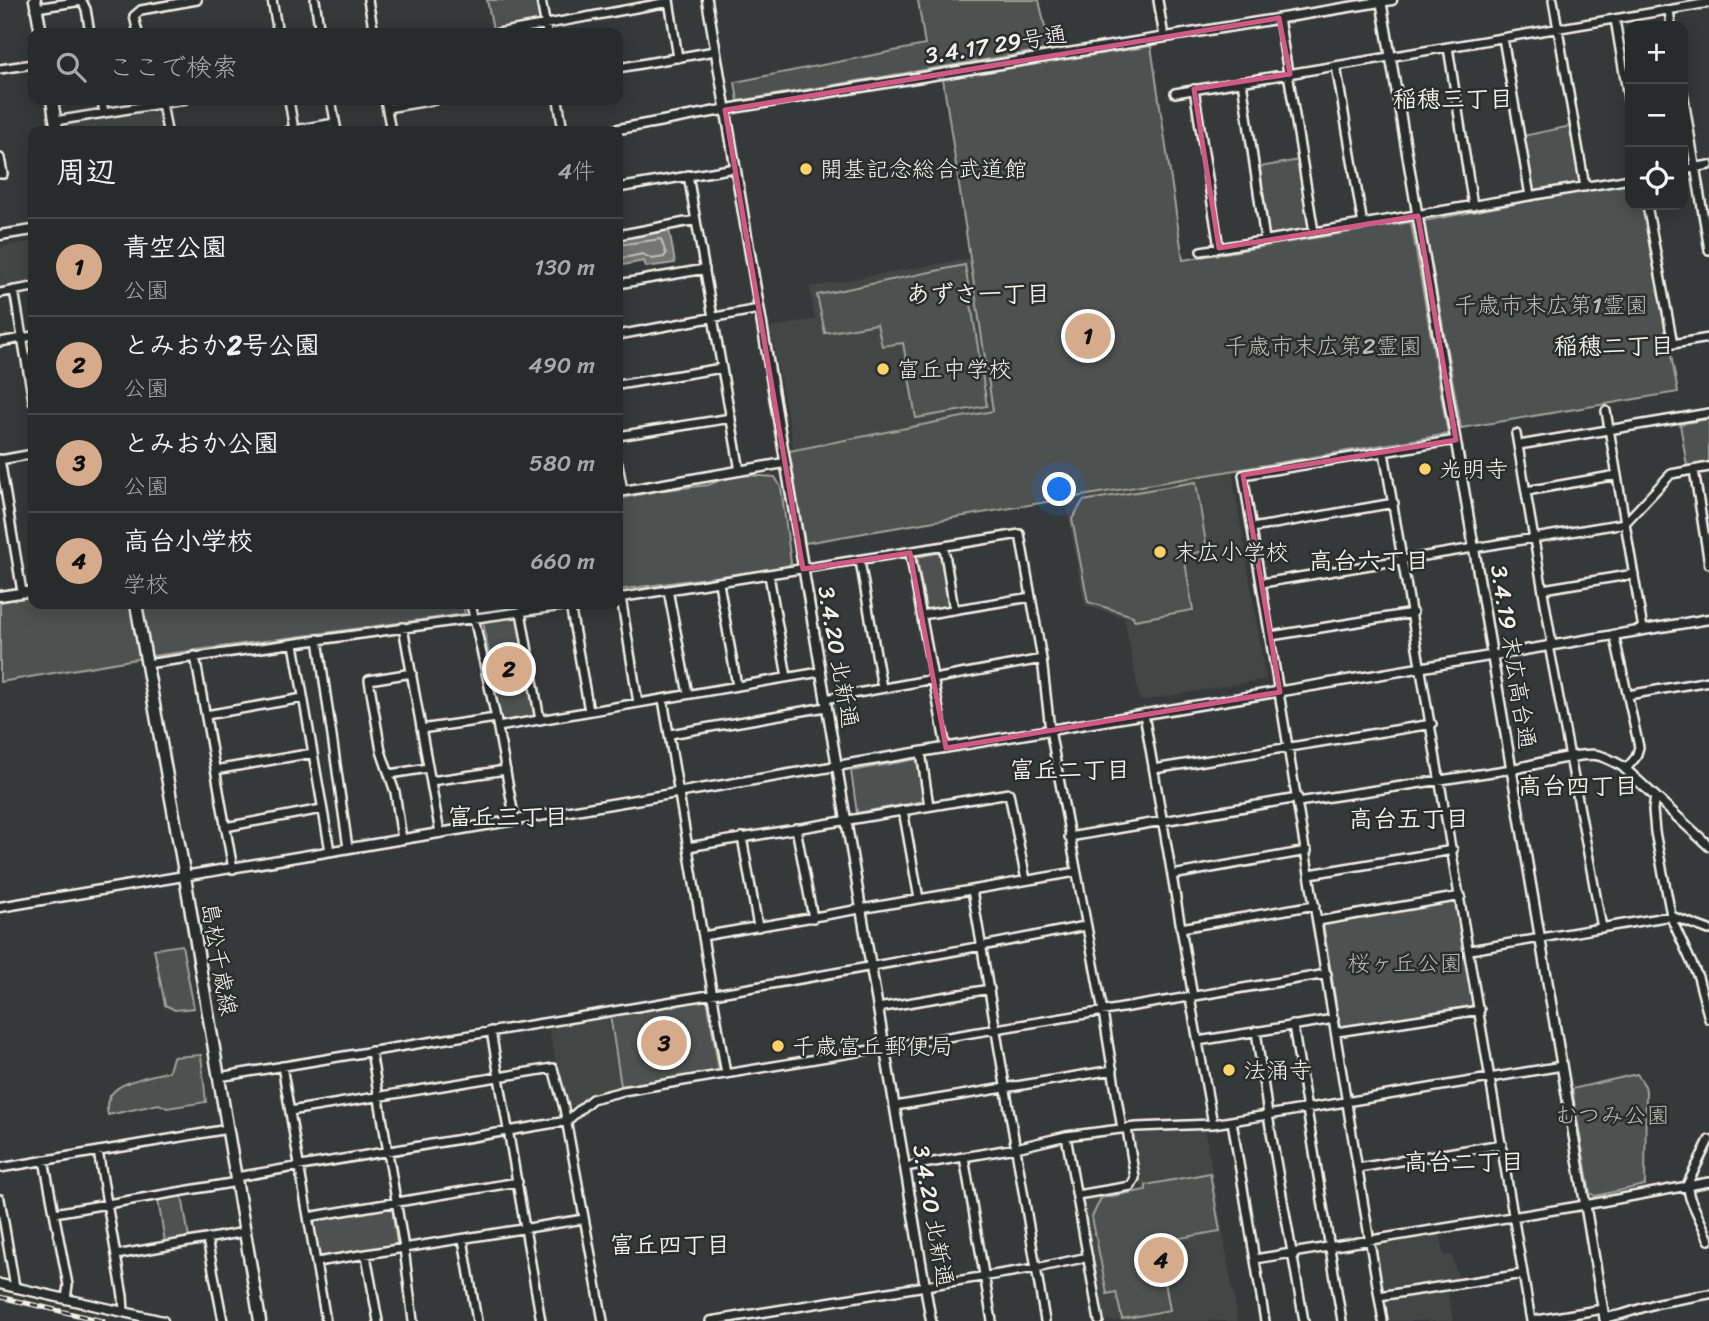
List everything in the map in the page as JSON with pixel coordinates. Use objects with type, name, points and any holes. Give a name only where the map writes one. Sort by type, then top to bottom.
[{"type":"main road","points":[[36,4],[40,28]]},
{"type":"main road","points":[[53,105],[56,126]]},
{"type":"main road","name":"島松千歳線","points":[[137,609],[260,1321]]},
{"type":"street","points":[[137,28],[134,16],[141,10],[197,0]]},
{"type":"street","points":[[272,0],[277,28]]},
{"type":"street","points":[[315,0],[319,28]]},
{"type":"street","points":[[371,0],[374,28]]},
{"type":"street","points":[[541,0],[546,28]]},
{"type":"street","name":"3.4.20 北新通","points":[[707,0],[931,1321]]},
{"type":"street","points":[[1158,0],[1164,37]]},
{"type":"street","name":"3.4.17 29号通","points":[[623,128],[1392,0]]},
{"type":"street","points":[[1552,0],[1585,187]]},
{"type":"street","points":[[36,4],[82,1],[89,28]]},
{"type":"street","points":[[550,28],[669,1],[678,58]]},
{"type":"street","name":"3.4.19 末広高台通","points":[[1381,1],[1604,1316]]},
{"type":"street","points":[[1175,93],[1709,3]]},
{"type":"street","points":[[1669,10],[1670,21]]},
{"type":"street","points":[[1279,18],[1314,232]]},
{"type":"street","points":[[1615,19],[1626,84]]},
{"type":"street","points":[[1503,38],[1530,196]]},
{"type":"street","points":[[1448,47],[1474,206]]},
{"type":"street","points":[[623,67],[715,51]]},
{"type":"street","points":[[0,69],[28,65]]},
{"type":"street","points":[[1336,66],[1363,225]]},
{"type":"street","points":[[1242,81],[1265,240]]},
{"type":"street","points":[[1194,89],[1219,248]]},
{"type":"street","points":[[103,105],[104,113]]},
{"type":"street","points":[[56,126],[104,113],[150,105]]},
{"type":"street","points":[[162,105],[166,126]]},
{"type":"street","points":[[289,105],[291,126]]},
{"type":"street","points":[[332,105],[336,126]]},
{"type":"street","points":[[386,105],[390,126]]},
{"type":"street","points":[[559,105],[562,126]]},
{"type":"street","points":[[1688,124],[1709,250]]},
{"type":"street","points":[[0,158],[3,174],[0,174]]},
{"type":"street","points":[[1688,169],[1709,165]]},
{"type":"street","points":[[623,187],[735,167]]},
{"type":"street","points":[[688,175],[740,471]]},
{"type":"street","points":[[1201,251],[1625,180]]},
{"type":"street","points":[[1648,210],[1673,344],[1709,338]]},
{"type":"street","points":[[623,234],[696,220]]},
{"type":"street","points":[[0,235],[28,231]]},
{"type":"street","points":[[623,283],[705,269]]},
{"type":"street","points":[[0,293],[28,288]]},
{"type":"street","points":[[14,290],[28,372]]},
{"type":"street","points":[[623,334],[759,309]]},
{"type":"street","points":[[0,342],[28,337]]},
{"type":"street","points":[[623,384],[722,368]]},
{"type":"street","points":[[1606,411],[1643,629]]},
{"type":"street","points":[[1519,445],[1709,413]]},
{"type":"street","points":[[623,435],[731,418]]},
{"type":"street","points":[[1516,434],[1569,759],[1602,928]]},
{"type":"street","points":[[1383,1321],[1244,475],[1456,440]]},
{"type":"street","points":[[1384,452],[1423,667],[1531,1321],[1623,1314],[1658,1303],[1709,1294]]},
{"type":"street","points":[[22,592],[0,459],[28,455]]},
{"type":"street","points":[[623,492],[784,463]]},
{"type":"street","points":[[1262,583],[1625,523],[1671,474],[1709,467]]},
{"type":"street","points":[[1694,470],[1709,561]]},
{"type":"street","points":[[1526,491],[1617,475]]},
{"type":"street","points":[[1252,528],[1394,503]]},
{"type":"street","points":[[623,596],[1020,534],[1069,837],[1135,1178],[1131,1186],[1077,1195]]},
{"type":"street","points":[[944,547],[954,610]]},
{"type":"street","points":[[910,552],[946,748]]},
{"type":"street","points":[[860,561],[882,688]]},
{"type":"street","points":[[1543,589],[1634,573]]},
{"type":"street","points":[[769,575],[787,677]]},
{"type":"street","points":[[719,583],[737,686]]},
{"type":"street","points":[[668,590],[688,694]]},
{"type":"street","points":[[0,596],[28,591]]},
{"type":"street","points":[[922,615],[1031,597]]},
{"type":"street","points":[[472,609],[515,821]]},
{"type":"street","points":[[146,664],[542,609]]},
{"type":"street","points":[[571,609],[589,711]]},
{"type":"street","points":[[621,609],[638,703]]},
{"type":"street","points":[[521,612],[540,720]]},
{"type":"street","points":[[1271,636],[1413,613]]},
{"type":"street","points":[[0,907],[1709,620]]},
{"type":"street","points":[[403,628],[440,833]]},
{"type":"street","points":[[1614,634],[1639,747],[1636,757],[1626,769]]},
{"type":"street","points":[[318,639],[348,848]]},
{"type":"street","points":[[293,644],[330,851]]},
{"type":"street","points":[[195,656],[233,869]]},
{"type":"street","points":[[670,734],[826,703],[882,688],[1042,659]]},
{"type":"street","points":[[402,839],[395,792],[381,751],[369,680],[411,673]]},
{"type":"street","points":[[498,727],[820,673]]},
{"type":"street","points":[[1628,695],[1709,681]]},
{"type":"street","points":[[206,715],[303,698]]},
{"type":"street","points":[[663,699],[726,1074]]},
{"type":"street","points":[[1144,713],[1213,1124]]},
{"type":"street","points":[[421,729],[496,718]]},
{"type":"street","points":[[1154,769],[1432,724]]},
{"type":"street","points":[[921,752],[929,806]]},
{"type":"street","points":[[215,770],[313,753]]},
{"type":"street","points":[[1069,837],[1596,755],[1626,769],[1709,846]]},
{"type":"street","points":[[390,774],[429,768]]},
{"type":"street","points":[[431,781],[506,770]]},
{"type":"street","points":[[688,847],[1009,793],[1026,880]]},
{"type":"street","points":[[1655,796],[1655,832],[1671,916],[1698,977],[1709,1020]]},
{"type":"street","points":[[225,827],[323,809]]},
{"type":"street","points":[[903,810],[919,899]]},
{"type":"street","points":[[796,828],[813,918]]},
{"type":"street","points":[[742,837],[758,927]]},
{"type":"street","points":[[1310,874],[1453,850]]},
{"type":"street","points":[[1172,876],[1307,852]]},
{"type":"street","points":[[704,936],[1076,872]]},
{"type":"street","points":[[972,890],[1045,1321]]},
{"type":"street","points":[[1318,920],[1461,896]]},
{"type":"street","points":[[1181,928],[1315,905]]},
{"type":"street","points":[[1470,950],[1671,916],[1709,930]]},
{"type":"street","points":[[219,1077],[982,947],[1085,926]]},
{"type":"street","points":[[54,1213],[107,1205],[299,1166],[567,1121],[593,1099],[623,1091],[997,1031],[1327,974]]},
{"type":"street","points":[[878,1008],[990,989]]},
{"type":"street","points":[[1337,1032],[1480,1010]]},
{"type":"street","points":[[1198,1041],[1334,1019]]},
{"type":"street","points":[[1293,1026],[1342,1321]]},
{"type":"street","points":[[491,1031],[541,1321]]},
{"type":"street","points":[[1256,1031],[1304,1321]]},
{"type":"street","points":[[371,1051],[414,1321]]},
{"type":"street","points":[[282,1066],[326,1321]]},
{"type":"street","points":[[905,1167],[1016,1148],[1066,1136],[1124,1129],[1213,1124],[1562,1066]]},
{"type":"street","points":[[289,1111],[553,1068],[567,1121],[603,1321]]},
{"type":"street","points":[[895,1105],[1113,1070]]},
{"type":"street","points":[[1232,1121],[1265,1321]]},
{"type":"street","points":[[0,1168],[228,1129]]},
{"type":"street","points":[[1066,1136],[1099,1321]]},
{"type":"street","points":[[1709,1140],[1687,1185],[1709,1240]]},
{"type":"street","points":[[1358,1168],[1502,1144]]},
{"type":"street","points":[[98,1151],[124,1312]]},
{"type":"street","points":[[964,1157],[992,1321]]},
{"type":"street","points":[[44,1160],[68,1285],[66,1299]]},
{"type":"street","points":[[308,1217],[517,1182]]},
{"type":"street","points":[[1255,1259],[1709,1182]]},
{"type":"street","points":[[0,1199],[15,1287]]},
{"type":"street","points":[[317,1262],[584,1219]]},
{"type":"street","points":[[116,1255],[245,1232]]},
{"type":"street","points":[[208,1239],[223,1321]]},
{"type":"street","points":[[463,1239],[477,1321]]},
{"type":"street","points":[[366,1255],[378,1321]]},
{"type":"street","points":[[710,1321],[757,1317],[1088,1257]]},
{"type":"street","points":[[1380,1296],[1523,1274]]},
{"type":"street","points":[[0,1284],[163,1321]]},
{"type":"highlighted area","points":[[1279,18],[1290,74],[1194,89],[1219,248],[1418,216],[1456,440],[1243,475],[1280,692],[946,748],[910,553],[803,569],[725,110]]},
{"type":"shaded area","points":[[155,109],[160,112],[162,126],[67,126]]},
{"type":"shaded area","points":[[28,242],[28,285],[0,290],[0,247]]},
{"type":"shaded area","name":"富丘中学校","points":[[970,258],[993,411],[794,450],[770,328],[815,319],[810,287]]},
{"type":"shaded area","name":"末広小学校","points":[[1232,470],[1266,679],[1140,701],[1124,617],[1085,606],[1065,498]]},
{"type":"shaded area","points":[[608,1016],[620,1087],[587,1096],[575,1106],[565,1104],[548,1025]]},
{"type":"shaded area","points":[[1205,1130],[1238,1321],[1104,1321],[1083,1199],[1142,1189],[1134,1134]]},
{"type":"shaded area","points":[[1440,1233],[1444,1256],[1452,1255],[1458,1278],[1445,1281],[1453,1321],[1388,1321],[1374,1244]]},
{"type":"green space","points":[[487,0],[536,0],[540,21],[493,28]]},
{"type":"green space","points":[[918,0],[1039,0],[1050,49],[738,101],[735,82],[925,45]]},
{"type":"green space","name":"千歳市末広第2霊園","points":[[1151,46],[1183,260],[1411,222],[1448,434],[805,543],[789,451],[993,411],[943,79]]},
{"type":"green space","points":[[1571,126],[1581,183],[1532,190],[1523,136]]},
{"type":"green space","points":[[1299,160],[1310,230],[1269,235],[1260,167]]},
{"type":"green space","name":"千歳市末広第1霊園","points":[[1625,183],[1625,210],[1644,210],[1678,392],[1461,428],[1424,221]]},
{"type":"green space","points":[[965,265],[987,406],[916,418],[903,343],[882,346],[877,324],[825,333],[817,295]]},
{"type":"green space","points":[[1709,419],[1709,462],[1687,466],[1680,424]]},
{"type":"green space","points":[[728,477],[775,477],[781,487],[791,563],[786,567],[623,589],[623,498],[708,485]]},
{"type":"green space","points":[[1196,482],[1207,550],[1184,556],[1193,610],[1134,620],[1133,616],[1088,602],[1072,519],[1083,501]]},
{"type":"green space","points":[[943,552],[951,607],[926,611],[917,557]]},
{"type":"green space","points":[[28,597],[28,609],[464,609],[465,614],[160,655],[0,682],[0,602]]},
{"type":"green space","points":[[519,617],[535,716],[500,721],[483,621]]},
{"type":"green space","points":[[917,759],[924,801],[857,813],[851,771]]},
{"type":"green space","name":"桜ヶ丘公園","points":[[1457,901],[1475,1005],[1340,1028],[1323,923]]},
{"type":"green space","points":[[182,945],[194,1008],[175,1010],[165,1005],[154,949]]},
{"type":"green space","points":[[707,998],[719,1071],[621,1086],[610,1015]]},
{"type":"green space","points":[[201,1055],[206,1102],[167,1108],[159,1104],[108,1115],[110,1095],[117,1088],[137,1079],[169,1071],[173,1057]]},
{"type":"green space","name":"むつみ公園","points":[[1637,1074],[1646,1091],[1645,1185],[1595,1196],[1590,1193],[1572,1089]]},
{"type":"green space","points":[[1210,1173],[1220,1231],[1158,1242],[1170,1310],[1122,1319],[1116,1292],[1107,1294],[1092,1217],[1101,1198],[1146,1190],[1146,1185]]},
{"type":"green space","points":[[182,1195],[189,1238],[165,1242],[158,1200]]},
{"type":"green space","points":[[392,1207],[397,1245],[318,1258],[311,1220]]},
{"type":"water","points":[[669,230],[675,263],[646,267],[644,261],[623,265],[623,238]]},
{"type":"railway","points":[[0,1297],[103,1321]]},
{"type":"place","name":"開基記念総合武道館","points":[[806,169]]},
{"type":"place","name":"青空公園","points":[[1088,336]]},
{"type":"place","name":"富丘中学校","points":[[883,369]]},
{"type":"place","name":"光明寺","points":[[1425,469]]},
{"type":"place","name":"末広小学校","points":[[1160,552]]},
{"type":"place","name":"とみおか2号公園","points":[[509,669]]},
{"type":"place","name":"とみおか公園","points":[[664,1043]]},
{"type":"place","name":"千歳富丘郵便局","points":[[778,1046]]},
{"type":"place","name":"法涌寺","points":[[1229,1070]]},
{"type":"place","name":"高台小学校","points":[[1161,1260]]},
{"type":"district","name":"稲穂三丁目","points":[[1453,99]]},
{"type":"district","name":"あずさ一丁目","points":[[978,294]]},
{"type":"district","name":"稲穂二丁目","points":[[1614,346]]},
{"type":"district","name":"高台六丁目","points":[[1369,561]]},
{"type":"district","name":"富丘二丁目","points":[[1070,770]]},
{"type":"district","name":"高台四丁目","points":[[1578,786]]},
{"type":"district","name":"富丘三丁目","points":[[508,817]]},
{"type":"district","name":"高台五丁目","points":[[1409,819]]},
{"type":"district","name":"高台二丁目","points":[[1464,1162]]},
{"type":"district","name":"富丘四丁目","points":[[670,1245]]}]
